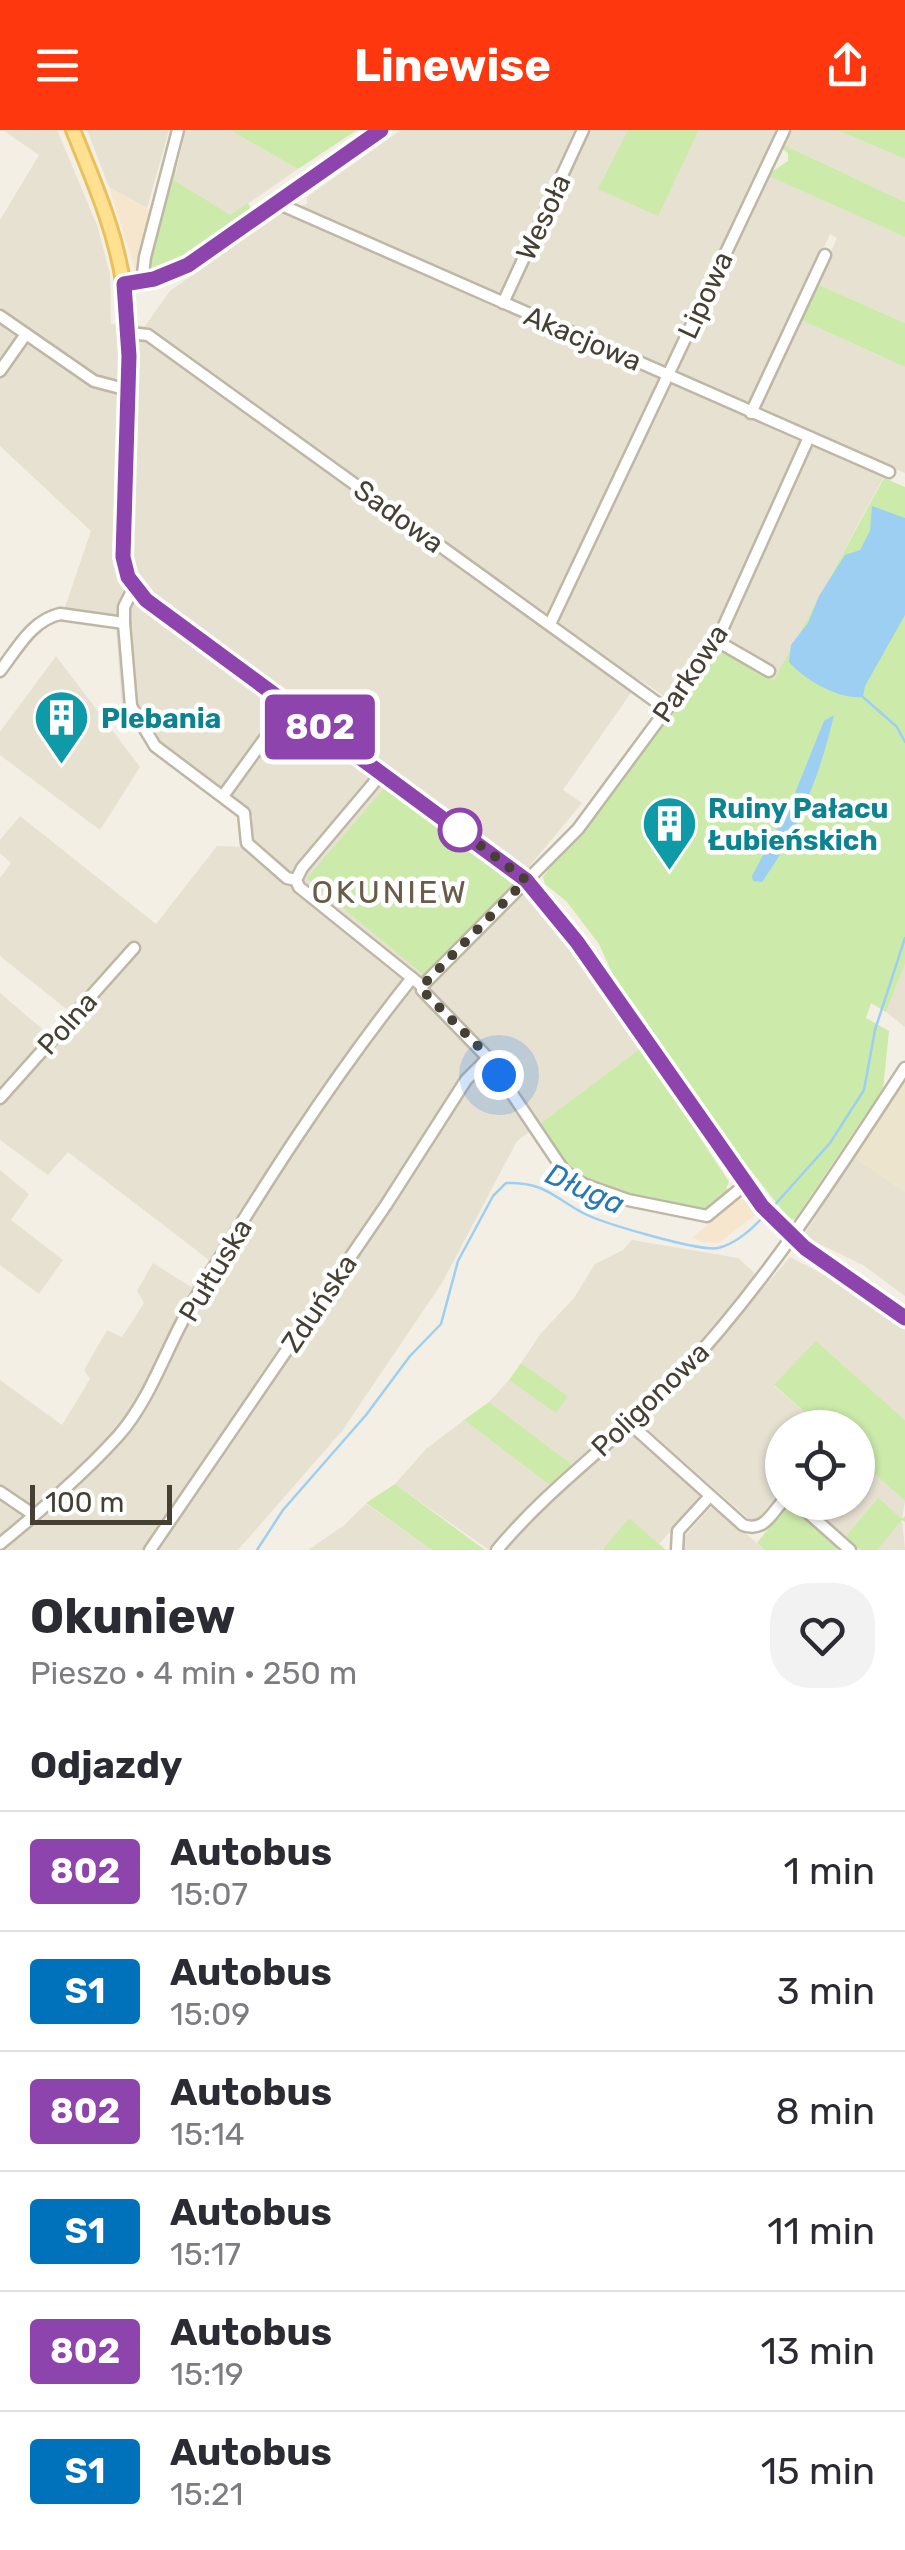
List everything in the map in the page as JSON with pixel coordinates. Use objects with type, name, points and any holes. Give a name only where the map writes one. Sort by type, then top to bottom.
[{"type":"main road","points":[[73,130],[109,221],[124,284],[128,390],[123,557],[134,587],[146,600],[526,880],[569,931],[762,1206],[793,1238],[905,1318]]},
{"type":"street","points":[[142,282],[178,130]]},
{"type":"street","points":[[124,284],[142,282],[188,265],[381,130]]},
{"type":"street","name":"Wesoła","points":[[503,303],[583,130]]},
{"type":"street","name":"Lipowa","points":[[550,624],[784,130]]},
{"type":"street","name":"Akacjowa","points":[[277,202],[889,472]]},
{"type":"street","points":[[751,412],[825,255]]},
{"type":"street","points":[[0,316],[94,381],[128,390]]},
{"type":"street","name":"Sadowa","points":[[128,333],[148,335],[666,708]]},
{"type":"street","points":[[0,371],[26,334]]},
{"type":"street","name":"Parkowa","points":[[417,982],[578,829],[717,641],[809,437]]},
{"type":"street","points":[[134,587],[126,600],[124,623],[131,706],[144,732],[156,746],[246,817],[247,844],[417,982],[488,1058],[564,1171],[583,1184],[628,1200],[708,1216],[746,1184]]},
{"type":"street","points":[[0,671],[36,625],[51,616],[124,623]]},
{"type":"street","points":[[717,641],[769,671]]},
{"type":"street","points":[[223,796],[289,705]]},
{"type":"street","points":[[296,880],[383,772]]},
{"type":"street","name":"Polna","points":[[0,1098],[134,948]]},
{"type":"street","name":"Pułtuska","points":[[0,1544],[120,1434],[164,1361],[191,1306],[327,1092],[417,982]]},
{"type":"street","name":"Zduńska","points":[[150,1550],[386,1205],[466,1080],[488,1058]]},
{"type":"street","name":"Poligonowa","points":[[497,1550],[528,1512],[675,1380],[706,1346],[793,1238],[905,1068]]},
{"type":"street","points":[[628,1422],[743,1525],[762,1526],[767,1520]]},
{"type":"street","points":[[0,1492],[34,1515]]},
{"type":"street","points":[[678,1550],[678,1531],[710,1496]]},
{"type":"street","points":[[816,1520],[850,1550]]},
{"type":"street","points":[[0,1544],[10,1550]]},
{"type":"shaded area","points":[[57,130],[97,225],[110,274],[111,324],[145,326],[170,291],[280,213],[307,204],[307,197],[401,130],[628,130],[657,215],[699,130],[777,130],[759,171],[905,237],[905,323],[817,284],[837,238],[830,234],[752,405],[769,380],[773,381],[801,320],[905,367],[905,473],[889,467],[774,681],[707,641],[664,696],[640,680],[563,790],[582,803],[514,885],[550,923],[641,1048],[517,1141],[442,1283],[342,1431],[238,1550],[0,1550],[0,1380],[62,1425],[90,1379],[84,1370],[107,1330],[122,1337],[144,1303],[137,1291],[153,1263],[191,1287],[209,1260],[68,1152],[48,1175],[0,1140],[0,993],[47,1033],[70,1012],[0,956],[0,878],[11,863],[0,853],[0,840],[20,816],[156,924],[217,846],[250,847],[253,817],[157,743],[122,707],[116,629],[63,613],[91,531],[0,446],[0,220],[39,155],[4,131]]},
{"type":"shaded area","points":[[87,130],[169,130],[147,208],[109,187]]},
{"type":"shaded area","points":[[186,130],[230,130],[298,169],[230,216],[174,180]]},
{"type":"shaded area","points":[[789,130],[837,130],[905,159],[905,202],[782,144]]},
{"type":"shaded area","points":[[109,187],[153,212],[138,270],[135,269]]},
{"type":"shaded area","points":[[56,656],[140,767],[100,830],[0,755],[0,732]]},
{"type":"shaded area","points":[[905,964],[905,1027],[886,1012]]},
{"type":"shaded area","points":[[905,1079],[905,1192],[854,1157]]},
{"type":"shaded area","points":[[854,1157],[905,1192],[905,1296],[863,1265],[803,1236]]},
{"type":"shaded area","points":[[0,1170],[29,1194],[11,1220],[63,1260],[39,1294],[0,1265]]},
{"type":"shaded area","points":[[737,1199],[744,1200],[756,1214],[719,1243],[692,1238]]},
{"type":"shaded area","points":[[632,1240],[738,1258],[758,1276],[677,1372],[574,1466],[489,1402],[509,1380],[556,1412],[568,1396],[521,1363],[541,1333],[574,1298],[595,1264],[623,1250]]},
{"type":"shaded area","points":[[790,1257],[830,1278],[905,1330],[905,1420],[817,1342],[774,1386],[802,1410],[765,1410],[765,1510],[751,1521],[637,1420],[709,1351]]},
{"type":"shaded area","points":[[464,1420],[551,1486],[489,1550],[395,1484],[426,1449]]},
{"type":"shaded area","points":[[628,1430],[699,1493],[700,1499],[659,1544],[629,1518],[602,1550],[503,1550],[531,1519]]},
{"type":"shaded area","points":[[875,1474],[905,1501],[902,1520],[877,1499],[875,1501]]},
{"type":"shaded area","points":[[366,1504],[432,1550],[308,1550]]},
{"type":"shaded area","points":[[710,1508],[716,1508],[765,1550],[685,1550],[681,1541]]},
{"type":"shaded area","points":[[826,1520],[859,1520],[845,1537]]},
{"type":"shaded area","points":[[902,1520],[905,1550],[877,1550]]},
{"type":"green space","points":[[230,130],[357,130],[298,169]]},
{"type":"green space","points":[[628,130],[699,130],[658,216],[598,189]]},
{"type":"green space","points":[[837,130],[905,130],[905,159]]},
{"type":"green space","points":[[782,144],[905,202],[905,237],[767,175],[788,161]]},
{"type":"green space","points":[[173,163],[177,164],[174,180],[230,215],[248,203],[253,213],[193,253],[152,271],[149,260]]},
{"type":"green space","points":[[817,284],[905,323],[905,367],[801,320]]},
{"type":"green space","points":[[884,478],[905,487],[905,964],[886,1012],[871,1003],[866,1018],[889,1031],[883,1089],[795,1219],[790,1220],[722,1134],[613,975],[599,944],[543,877],[720,649],[774,680]]},
{"type":"green space","points":[[386,786],[513,885],[425,976],[307,878]]},
{"type":"green space","points":[[641,1048],[729,1182],[726,1188],[730,1191],[710,1209],[630,1196],[592,1182],[560,1159],[537,1126]]},
{"type":"green space","points":[[816,1341],[905,1420],[905,1501],[875,1474],[875,1410],[803,1410],[774,1385]]},
{"type":"green space","points":[[521,1363],[568,1396],[556,1413],[509,1380]]},
{"type":"green space","points":[[489,1402],[574,1466],[551,1486],[464,1420]]},
{"type":"green space","points":[[395,1484],[485,1550],[432,1550],[366,1503]]},
{"type":"green space","points":[[878,1498],[902,1519],[905,1516],[905,1522],[902,1520],[877,1550],[860,1550],[845,1537],[859,1520],[875,1520]]},
{"type":"green space","points":[[629,1518],[666,1550],[602,1550]]},
{"type":"green space","points":[[775,1520],[807,1520],[838,1548],[765,1550],[757,1543]]},
{"type":"water","points":[[872,506],[905,518],[905,615],[865,686],[863,697],[854,697],[823,687],[789,662],[791,645],[808,623],[819,596],[845,555],[860,550],[870,531]]},
{"type":"water","points":[[834,715],[815,781],[797,823],[762,882],[753,881],[824,721]]},
{"type":"waterway","points":[[863,697],[897,727],[905,742]]},
{"type":"waterway","name":"Długa","points":[[772,1208],[830,1143],[864,1090],[875,1030],[905,938]]},
{"type":"waterway","name":"Długa","points":[[257,1550],[283,1510],[441,1324],[458,1261],[493,1196],[506,1183],[539,1188],[610,1223],[708,1248],[731,1243],[763,1217]]},
{"type":"bus line","name":"802","points":[[381,130],[188,265],[154,279],[124,284],[129,356],[123,557],[128,577],[146,600],[526,880],[577,942],[762,1206],[805,1248],[905,1318]]},
{"type":"place","name":"Plebania","points":[[62,767]]},
{"type":"place","name":"Ruiny Pałacu Łubieńskich","points":[[669,873]]},
{"type":"district","name":"OKUNIEW","points":[[390,892]]},
{"type":"route","points":[[460,830],[456,827],[526,880],[422,990],[478,1046],[499,1075]]}]
